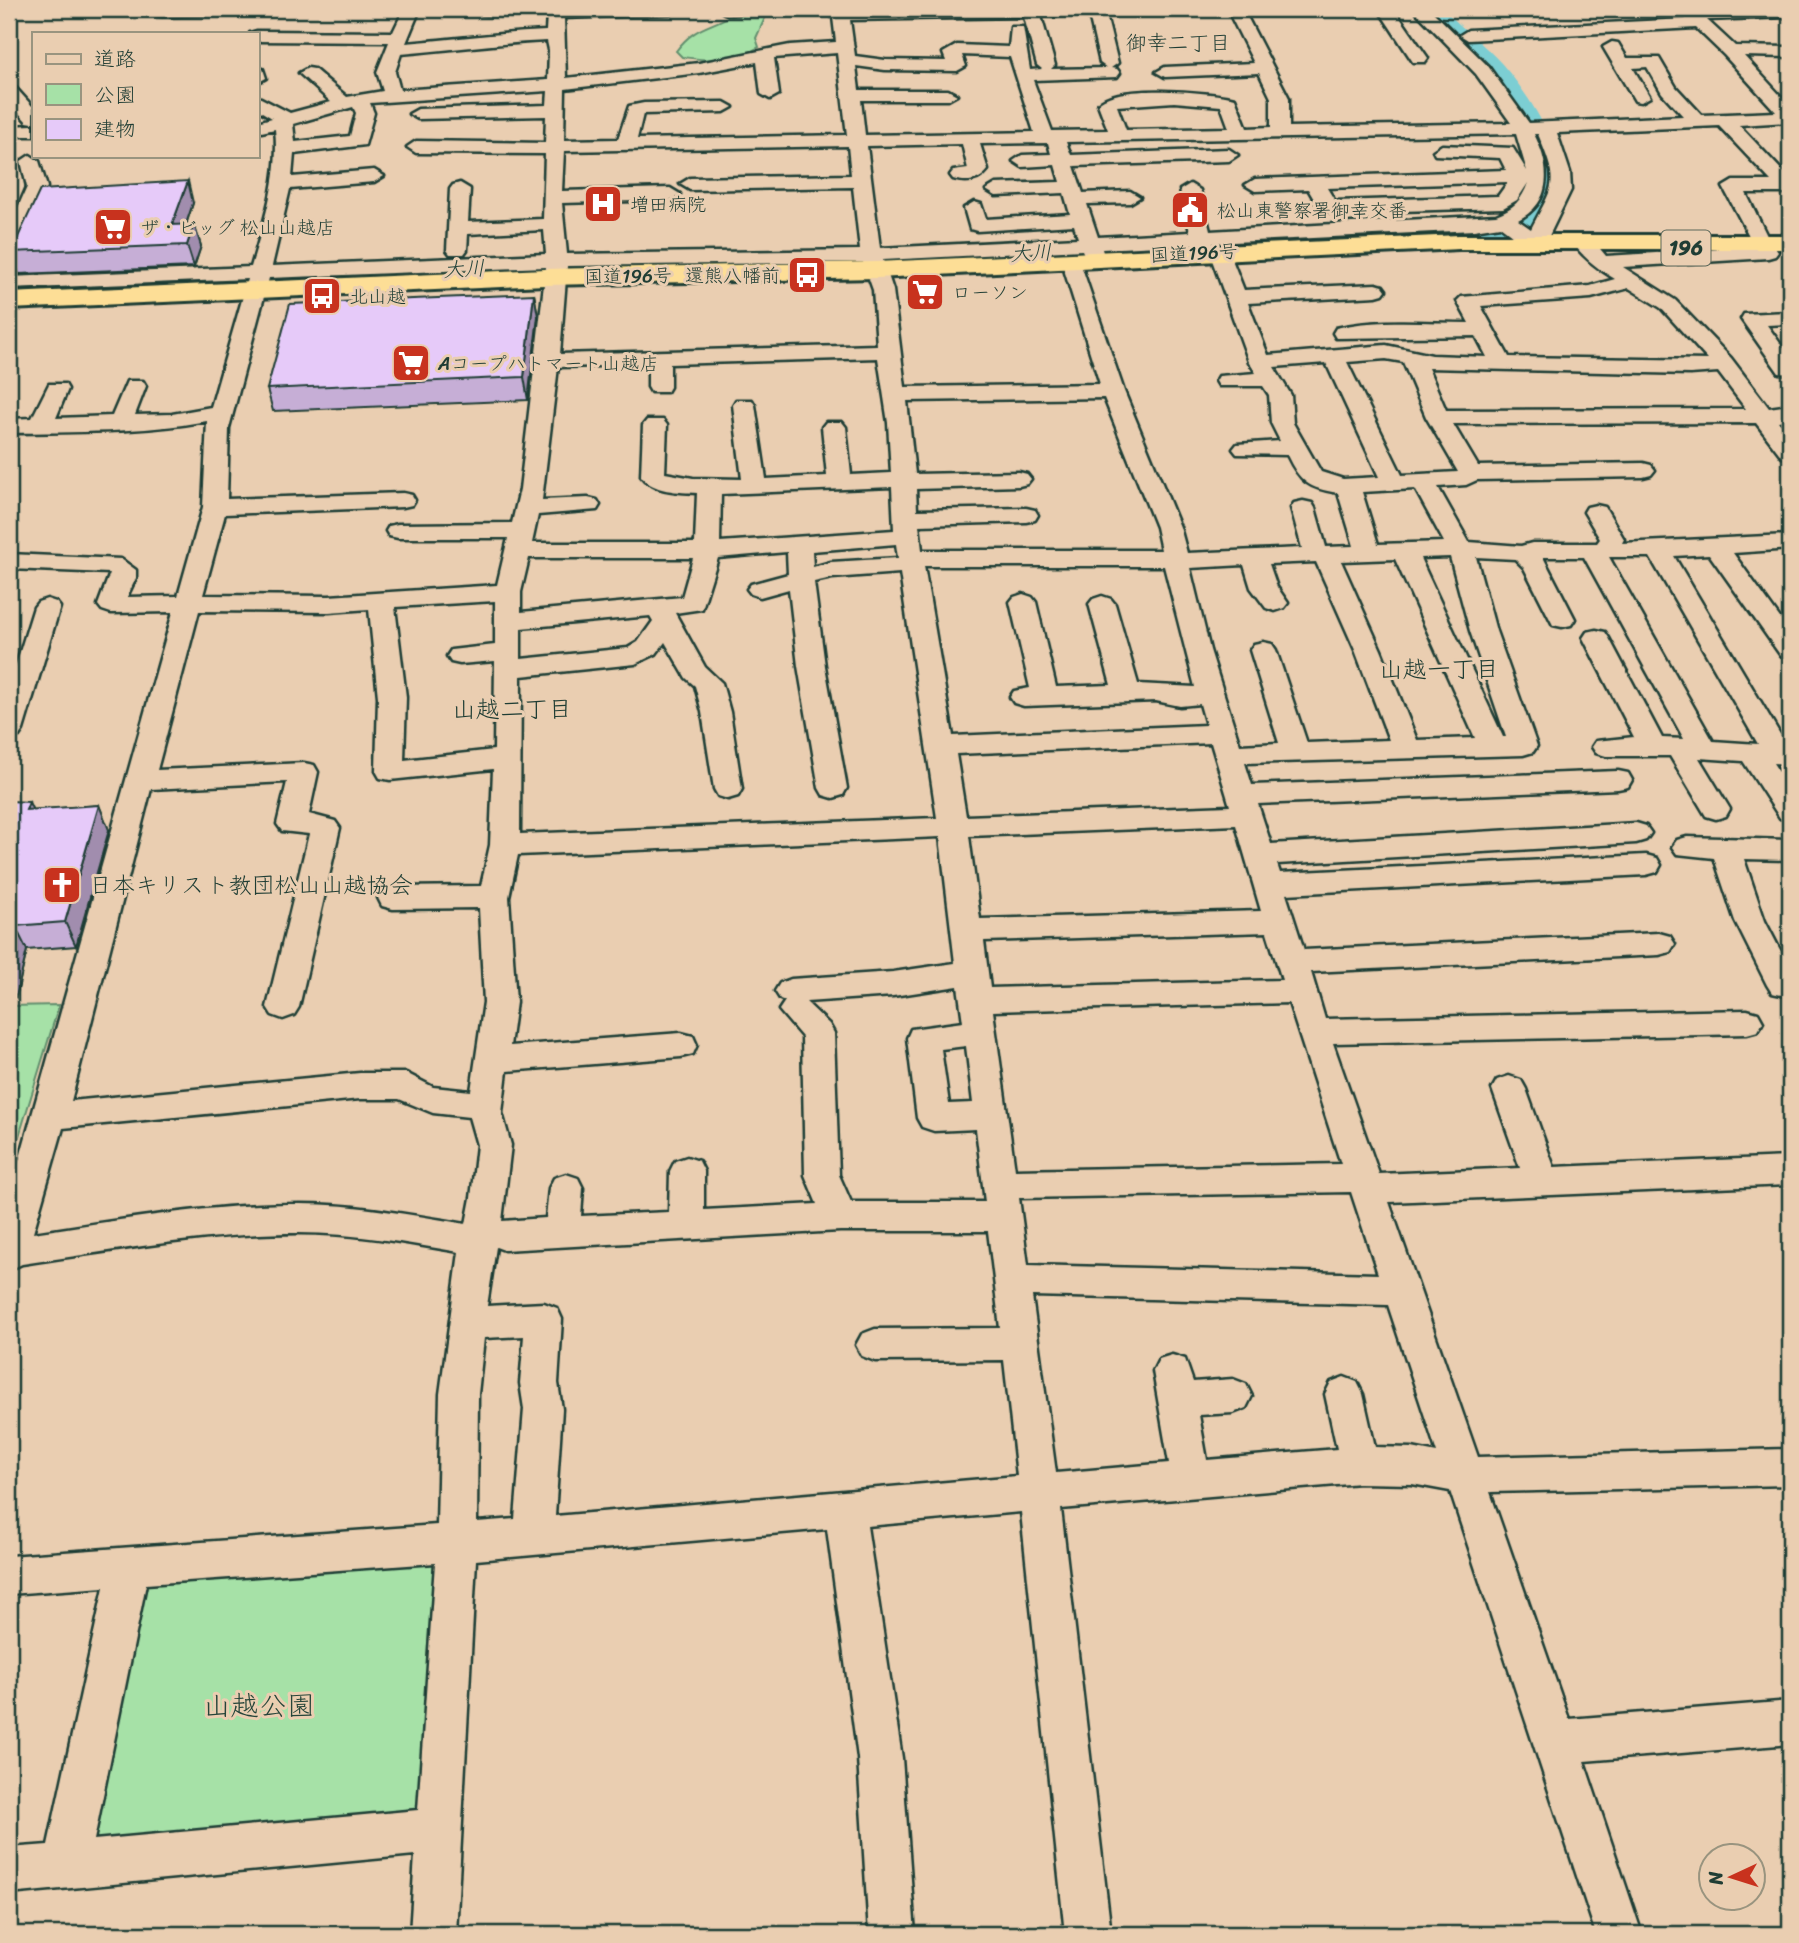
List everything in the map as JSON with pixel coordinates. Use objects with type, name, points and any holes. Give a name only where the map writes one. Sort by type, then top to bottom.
[{"type":"highway","name":"国道196号","points":[[9,301],[258,280],[556,267],[873,262],[1517,228],[1582,242],[1777,247]]},
{"type":"street","points":[[162,11],[240,9]]},
{"type":"street","points":[[243,32],[255,9]]},
{"type":"street","points":[[393,95],[386,72],[412,9]]},
{"type":"street","points":[[727,9],[740,9]]},
{"type":"street","points":[[1088,1934],[1039,1491],[1012,1280],[953,826],[908,544],[883,290],[873,262],[840,12],[910,20],[937,11],[1160,9]]},
{"type":"street","points":[[1235,9],[1280,98],[1280,131]]},
{"type":"street","points":[[1385,9],[1421,54]]},
{"type":"street","points":[[1420,9],[1481,69],[1534,128]]},
{"type":"street","points":[[1445,9],[1468,35],[1494,57],[1519,87]]},
{"type":"street","points":[[1613,9],[1628,26]]},
{"type":"street","points":[[486,10],[656,13]]},
{"type":"street","points":[[1022,10],[1017,52],[1027,83],[1063,160],[1082,219],[1113,391],[1160,502],[1197,650],[1313,1031],[1619,1934]]},
{"type":"street","points":[[1022,10],[1046,65]]},
{"type":"street","points":[[1027,83],[1110,68],[1097,10]]},
{"type":"street","points":[[433,1934],[457,1543],[459,1394],[467,1323],[492,1238],[489,1198],[494,1145],[485,1113],[500,1002],[494,897],[505,845],[508,592],[523,529],[548,361],[556,267],[553,197],[558,50],[554,36],[556,11]]},
{"type":"street","points":[[1468,35],[1628,26],[1693,16],[1790,12]]},
{"type":"street","points":[[1693,16],[1730,51],[1790,117]]},
{"type":"street","points":[[1774,23],[1790,39]]},
{"type":"street","points":[[458,27],[474,28],[482,46]]},
{"type":"street","points":[[1599,28],[1622,63],[1628,80],[1641,97]]},
{"type":"street","points":[[259,36],[482,46],[512,44],[554,36]]},
{"type":"street","points":[[259,127],[393,95],[555,85],[728,64],[790,50],[873,63],[918,59],[957,66],[952,53],[957,50],[1017,52]]},
{"type":"street","points":[[1730,51],[1790,52]]},
{"type":"street","points":[[765,55],[769,94]]},
{"type":"street","points":[[1622,63],[1653,62],[1673,96],[1697,121]]},
{"type":"street","points":[[728,64],[732,84]]},
{"type":"street","points":[[1165,72],[1194,73],[1265,68]]},
{"type":"street","points":[[308,73],[355,106],[398,114],[555,110]]},
{"type":"street","points":[[1027,83],[1101,89]]},
{"type":"street","points":[[9,91],[32,116]]},
{"type":"street","points":[[850,95],[940,97]]},
{"type":"street","points":[[1619,97],[1673,96]]},
{"type":"street","points":[[1119,136],[1107,104],[1117,99],[1188,97],[1222,100],[1229,103],[1239,132]]},
{"type":"street","points":[[259,102],[278,111],[284,121],[281,184],[258,280],[217,428],[215,507],[140,780],[115,817],[50,1116],[9,1253],[215,1223],[279,1219],[344,1220],[492,1238],[841,1217],[1001,1200],[1365,1184],[1542,1182],[1790,1171]]},
{"type":"street","points":[[284,149],[358,141],[355,106]]},
{"type":"street","points":[[1517,228],[1543,178],[1532,106]]},
{"type":"street","points":[[626,144],[635,110],[644,107],[724,107]]},
{"type":"street","points":[[704,108],[707,143]]},
{"type":"street","points":[[416,147],[857,142],[1280,131],[1534,128],[1790,117]]},
{"type":"street","points":[[1724,120],[1789,187]]},
{"type":"street","points":[[9,131],[32,131]]},
{"type":"street","points":[[1217,133],[1234,166],[1248,170],[1279,241],[1474,224],[1517,228],[1540,225],[1559,197],[1543,178],[1506,152],[1442,151]]},
{"type":"street","points":[[960,175],[973,175],[978,170],[970,140]]},
{"type":"street","points":[[456,148],[456,264]]},
{"type":"street","points":[[1022,161],[1229,155]]},
{"type":"street","points":[[1409,159],[1420,179]]},
{"type":"street","points":[[9,240],[20,227],[37,187],[30,161]]},
{"type":"street","points":[[1767,166],[1790,165]]},
{"type":"street","points":[[281,184],[374,176]]},
{"type":"street","points":[[1255,185],[1543,178]]},
{"type":"street","points":[[1314,183],[1326,204],[1332,207],[1503,202],[1543,178]]},
{"type":"street","points":[[690,184],[862,181]]},
{"type":"street","points":[[1777,247],[1733,187],[1789,187]]},
{"type":"street","points":[[996,190],[1130,197]]},
{"type":"street","points":[[1190,190],[1207,246],[1237,297],[1262,361],[1280,395],[1283,423],[1308,474],[1326,484],[1348,486],[1466,478],[1471,472],[1643,470]]},
{"type":"street","points":[[553,197],[670,194]]},
{"type":"street","points":[[29,205],[96,200]]},
{"type":"street","points":[[974,208],[978,225],[1082,219]]},
{"type":"street","points":[[458,229],[554,224]]},
{"type":"street","points":[[1088,252],[1128,231],[1207,246]]},
{"type":"street","points":[[1582,242],[1601,262],[1668,304],[1743,369],[1763,416],[1790,452]]},
{"type":"street","points":[[1601,262],[1777,247]]},
{"type":"street","points":[[411,273],[456,264],[556,267]]},
{"type":"street","points":[[9,283],[258,280]]},
{"type":"street","points":[[1502,364],[1468,301],[1591,292],[1629,282]]},
{"type":"street","points":[[1237,297],[1376,290]]},
{"type":"street","points":[[1789,368],[1752,319],[1790,318]]},
{"type":"street","points":[[1227,381],[1310,337],[1391,329],[1484,330]]},
{"type":"street","points":[[548,361],[888,351]]},
{"type":"street","points":[[1262,361],[1386,352],[1432,362],[1789,368]]},
{"type":"street","points":[[1333,356],[1394,483]]},
{"type":"street","points":[[659,358],[659,387]]},
{"type":"street","points":[[1413,359],[1437,417],[1471,472]]},
{"type":"street","points":[[121,424],[135,386]]},
{"type":"street","points":[[40,427],[57,389]]},
{"type":"street","points":[[895,394],[1113,391]]},
{"type":"street","points":[[744,405],[755,486]]},
{"type":"street","points":[[9,426],[172,421],[221,412]]},
{"type":"street","points":[[1437,417],[1763,416],[1790,412]]},
{"type":"street","points":[[655,425],[653,476],[655,480],[674,484],[709,487],[1019,479]]},
{"type":"street","points":[[834,427],[840,482]]},
{"type":"street","points":[[1245,449],[1295,448]]},
{"type":"street","points":[[940,746],[1226,744],[1296,752],[1523,746],[1483,631],[1461,550],[1423,481]]},
{"type":"street","points":[[1348,486],[1367,552]]},
{"type":"street","points":[[507,621],[662,615],[693,604],[706,551],[709,487]]},
{"type":"street","points":[[215,507],[403,500]]},
{"type":"street","points":[[523,529],[588,504]]},
{"type":"street","points":[[1303,508],[1321,554],[1368,650],[1407,750]]},
{"type":"street","points":[[1596,512],[1612,539],[1598,551]]},
{"type":"street","points":[[760,589],[800,580],[908,544],[1026,515]]},
{"type":"street","points":[[398,531],[523,529],[706,551],[799,544],[908,544],[1176,560],[1461,550],[1524,554],[1532,550],[1658,550],[1790,542]]},
{"type":"street","points":[[799,544],[800,580],[833,788]]},
{"type":"street","points":[[1716,547],[1790,650]]},
{"type":"street","points":[[1658,550],[1773,754],[1790,811]]},
{"type":"street","points":[[1598,551],[1679,748]]},
{"type":"street","points":[[1405,552],[1493,747]]},
{"type":"street","points":[[1524,554],[1535,564],[1562,619]]},
{"type":"street","points":[[1254,557],[1264,588],[1275,603]]},
{"type":"street","points":[[9,561],[112,564],[123,570],[123,578],[111,605],[329,604],[508,592]]},
{"type":"street","points":[[381,601],[392,697],[390,771],[508,758]]},
{"type":"street","points":[[1023,602],[1034,696],[1156,692],[1180,696],[1211,695]]},
{"type":"street","points":[[1102,604],[1127,693]]},
{"type":"street","points":[[9,730],[47,607]]},
{"type":"street","points":[[460,654],[507,661],[635,656],[647,648],[662,615]]},
{"type":"street","points":[[662,615],[695,672],[708,683],[716,712],[728,789]]},
{"type":"street","points":[[1596,638],[1679,748],[1716,809]]},
{"type":"street","points":[[1263,650],[1296,752]]},
{"type":"street","points":[[1606,747],[1773,754]]},
{"type":"street","points":[[140,780],[304,772],[292,824],[316,824],[325,828],[283,1007]]},
{"type":"street","points":[[505,845],[953,826],[1618,780]]},
{"type":"street","points":[[1259,855],[1636,833]]},
{"type":"street","points":[[1687,847],[1790,850]]},
{"type":"street","points":[[1726,848],[1750,921],[1783,985],[1790,985]]},
{"type":"street","points":[[1268,884],[1646,865]]},
{"type":"street","points":[[393,898],[494,897]]},
{"type":"street","points":[[965,930],[1279,921]]},
{"type":"street","points":[[841,1217],[822,1175],[829,1044],[793,1001],[893,984],[975,1002],[1660,946]]},
{"type":"street","points":[[975,1002],[923,1038],[934,1118],[990,1115]]},
{"type":"street","points":[[1313,1031],[1747,1022]]},
{"type":"street","points":[[491,1060],[681,1045]]},
{"type":"street","points":[[50,1116],[360,1086],[406,1086],[412,1092],[430,1100],[486,1105]]},
{"type":"street","points":[[1510,1088],[1542,1182]]},
{"type":"street","points":[[686,1225],[687,1171]]},
{"type":"street","points":[[562,1233],[566,1188]]},
{"type":"street","points":[[1012,1280],[1401,1290]]},
{"type":"street","points":[[467,1323],[544,1319],[539,1383],[543,1409],[534,1536]]},
{"type":"street","points":[[875,1345],[1020,1344]]},
{"type":"street","points":[[1191,1478],[1174,1385],[1233,1396]]},
{"type":"street","points":[[1344,1394],[1360,1465]]},
{"type":"street","points":[[9,1575],[457,1543],[1360,1465],[1412,1466],[1463,1475],[1790,1467]]},
{"type":"street","points":[[844,1508],[880,1758],[891,1934]]},
{"type":"street","points":[[66,1866],[129,1566]]},
{"type":"street","points":[[1555,1742],[1790,1721]]},
{"type":"street","points":[[9,1871],[440,1830]]},
{"type":"green space","points":[[735,9],[769,9],[756,38],[759,47],[722,60],[682,57],[676,51],[691,36],[728,17],[736,12]]},
{"type":"green space","points":[[59,1005],[9,1169],[9,1006]]},
{"type":"green space","name":"山越公園","points":[[446,1559],[427,1818],[80,1852],[135,1584]]},
{"type":"building","points":[[188,181],[172,225],[194,224],[187,245],[11,252],[40,190]]},
{"type":"building","name":"Aコープハトマート山越店","points":[[534,294],[524,377],[267,389],[290,304]]},
{"type":"building","points":[[9,801],[29,802],[26,810],[99,805],[65,922],[15,926],[9,952]]},
{"type":"waterway","name":"大川","points":[[505,268],[856,262],[1470,232],[1497,230],[1516,224],[1538,207],[1545,189],[1545,168],[1539,146],[1529,123],[1504,84],[1485,61],[1431,9]]},
{"type":"waterway","name":"大川","points":[[277,278],[394,273]]},
{"type":"waterway","name":"大川","points":[[9,290],[241,280]]},
{"type":"place","name":"増田病院","points":[[603,204]]},
{"type":"place","name":"松山東警察署御幸交番","points":[[1190,210]]},
{"type":"place","name":"ザ・ビッグ 松山山越店","points":[[113,227]]},
{"type":"place","name":"還熊八幡前","points":[[807,275]]},
{"type":"place","name":"ローソン","points":[[925,292]]},
{"type":"place","name":"北山越","points":[[322,296]]},
{"type":"place","name":"Aコープハトマート山越店","points":[[411,363]]},
{"type":"place","name":"日本キリスト教団松山山越協会","points":[[62,885]]},
{"type":"district","name":"御幸二丁目","points":[[1178,43]]},
{"type":"district","name":"山越一丁目","points":[[1439,669]]},
{"type":"district","name":"山越二丁目","points":[[512,709]]}]
